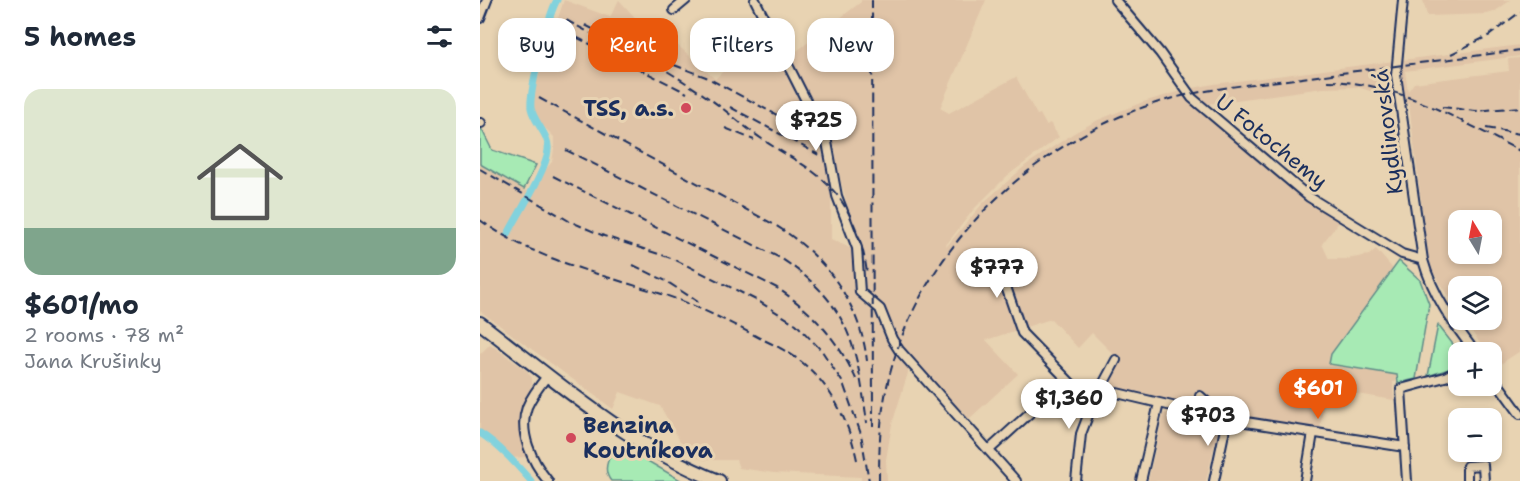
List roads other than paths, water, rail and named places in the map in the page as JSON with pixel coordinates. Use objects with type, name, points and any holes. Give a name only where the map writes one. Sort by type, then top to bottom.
[{"type":"main road","points":[[480,323],[611,424],[644,446],[719,481]]},
{"type":"street","points":[[480,18],[487,0]]},
{"type":"street","points":[[674,10],[686,0]]},
{"type":"street","points":[[755,0],[827,142],[837,196],[857,248],[860,292],[880,309],[899,350],[1016,481]]},
{"type":"street","name":"U Fotochemy","points":[[1115,0],[1164,58],[1192,98],[1309,197],[1402,254],[1423,260]]},
{"type":"street","name":"Kydlinovská","points":[[1403,0],[1396,75],[1423,260],[1430,284],[1444,311],[1467,342]]},
{"type":"street","points":[[983,256],[1004,281],[1022,333],[1092,405]]},
{"type":"street","points":[[1076,481],[1079,441],[1092,405],[1116,360]]},
{"type":"street","points":[[548,375],[530,400],[524,424],[528,447],[548,481]]},
{"type":"street","points":[[1407,481],[1401,389],[1448,375]]},
{"type":"street","points":[[989,450],[1066,380]]},
{"type":"street","points":[[1502,389],[1520,414]]},
{"type":"street","points":[[1100,390],[1227,419],[1405,447]]},
{"type":"street","points":[[1200,396],[1210,405],[1211,415]]},
{"type":"street","points":[[1141,481],[1159,403]]},
{"type":"street","points":[[1214,481],[1227,419]]},
{"type":"street","points":[[1305,481],[1313,433]]},
{"type":"street","points":[[1467,481],[1467,466],[1483,465],[1484,481]]},
{"type":"waterway","points":[[508,234],[538,180],[548,150],[547,139],[531,108],[531,99],[544,37],[557,0]]},
{"type":"waterway","points":[[480,433],[501,449],[531,481]]},
{"type":"railway","points":[[872,0],[873,426]]},
{"type":"railway","points":[[1451,54],[1490,35],[1520,12]]},
{"type":"railway","points":[[576,25],[588,32]]},
{"type":"railway","points":[[585,25],[692,87],[762,139],[819,176],[842,202],[854,224],[867,273]]},
{"type":"railway","points":[[576,37],[687,93]]},
{"type":"railway","points":[[879,481],[880,431],[888,382],[902,335],[923,292],[950,251],[982,213],[1018,179],[1057,150],[1100,126],[1144,107],[1199,92],[1520,50]]},
{"type":"railway","points":[[678,66],[706,77],[814,135]]},
{"type":"railway","points":[[1328,81],[1354,83],[1403,95],[1451,115],[1520,151]]},
{"type":"railway","points":[[539,98],[775,225],[793,237],[824,266],[848,300],[857,319],[867,361]]},
{"type":"railway","points":[[730,107],[819,155]]},
{"type":"railway","points":[[1442,107],[1476,111],[1520,107]]},
{"type":"railway","points":[[725,128],[754,140]]},
{"type":"railway","points":[[1486,128],[1520,134]]},
{"type":"railway","points":[[566,150],[782,259],[805,276],[823,293],[846,329],[859,372],[867,423]]},
{"type":"railway","points":[[480,169],[569,221],[604,236],[674,259],[758,301],[796,324],[822,351],[843,383],[861,434],[869,481]]},
{"type":"railway","points":[[553,176],[777,288],[802,306],[823,328],[841,352],[856,379]]},
{"type":"railway","points":[[480,220],[501,234],[546,256],[698,308],[796,357],[821,381],[840,410],[857,460]]},
{"type":"railway","points":[[633,265],[666,281],[698,302]]},
{"type":"place","name":"TSS, a.s.","points":[[686,108]]},
{"type":"place","name":"Benzina Koutníkova","points":[[571,438]]}]
